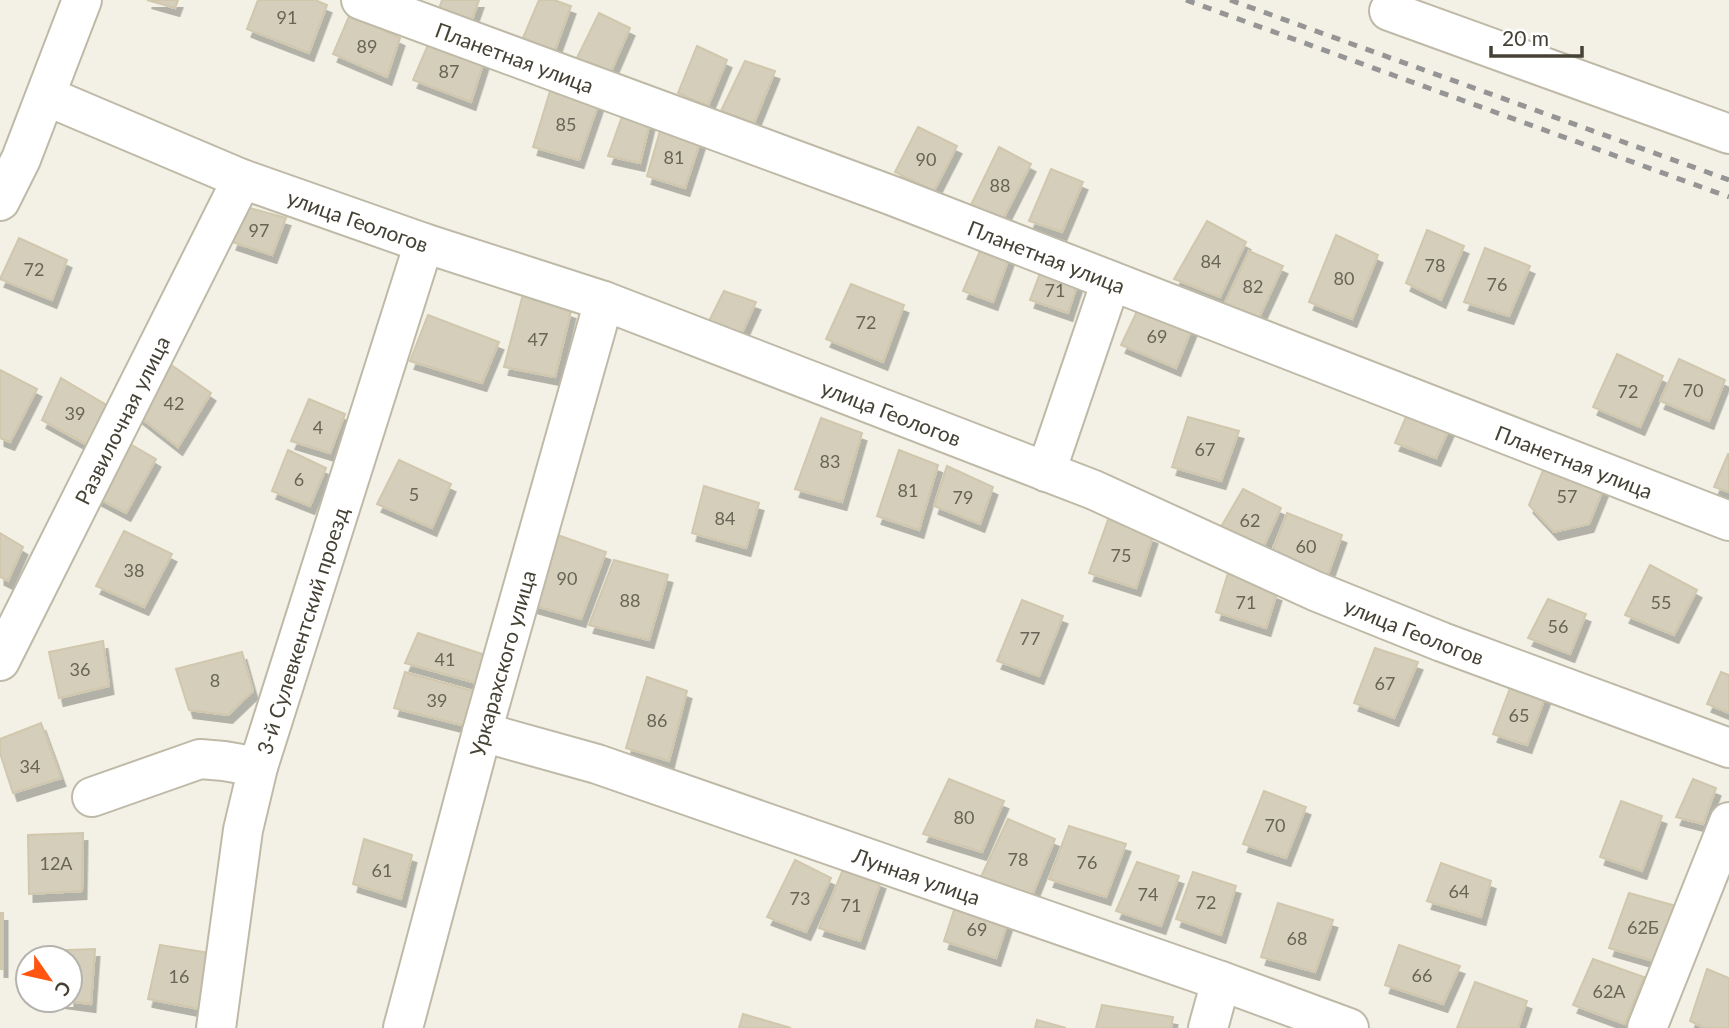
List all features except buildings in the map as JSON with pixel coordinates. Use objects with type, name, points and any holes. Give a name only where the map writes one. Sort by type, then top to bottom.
[{"type":"street","points":[[0,201],[10,155],[46,96],[82,0]]},
{"type":"street","name":"Планетная улица","points":[[361,0],[880,191],[1729,522]]},
{"type":"street","points":[[1388,10],[1729,134]]},
{"type":"street","name":"улица Геологов","points":[[46,96],[242,179],[424,243],[604,301],[1094,490],[1315,591],[1729,748]]},
{"type":"street","name":"Развилочная улица","points":[[0,661],[242,179]]},
{"type":"street","name":"3-й Сулевкентский проезд","points":[[216,1028],[243,830],[258,767],[424,243]]},
{"type":"street","points":[[1046,472],[1111,281]]},
{"type":"street","name":"Уркарахского улица","points":[[403,1028],[482,732],[604,301]]},
{"type":"street","name":"Лунная улица","points":[[482,732],[597,764],[1222,981],[1349,1028]]},
{"type":"street","points":[[92,797],[200,760],[258,767]]},
{"type":"street","points":[[1647,1028],[1729,822]]},
{"type":"street","points":[[1208,1028],[1222,981]]},
{"type":"railway","points":[[1186,0],[1729,197]]},
{"type":"railway","points":[[1230,0],[1729,180]]}]
